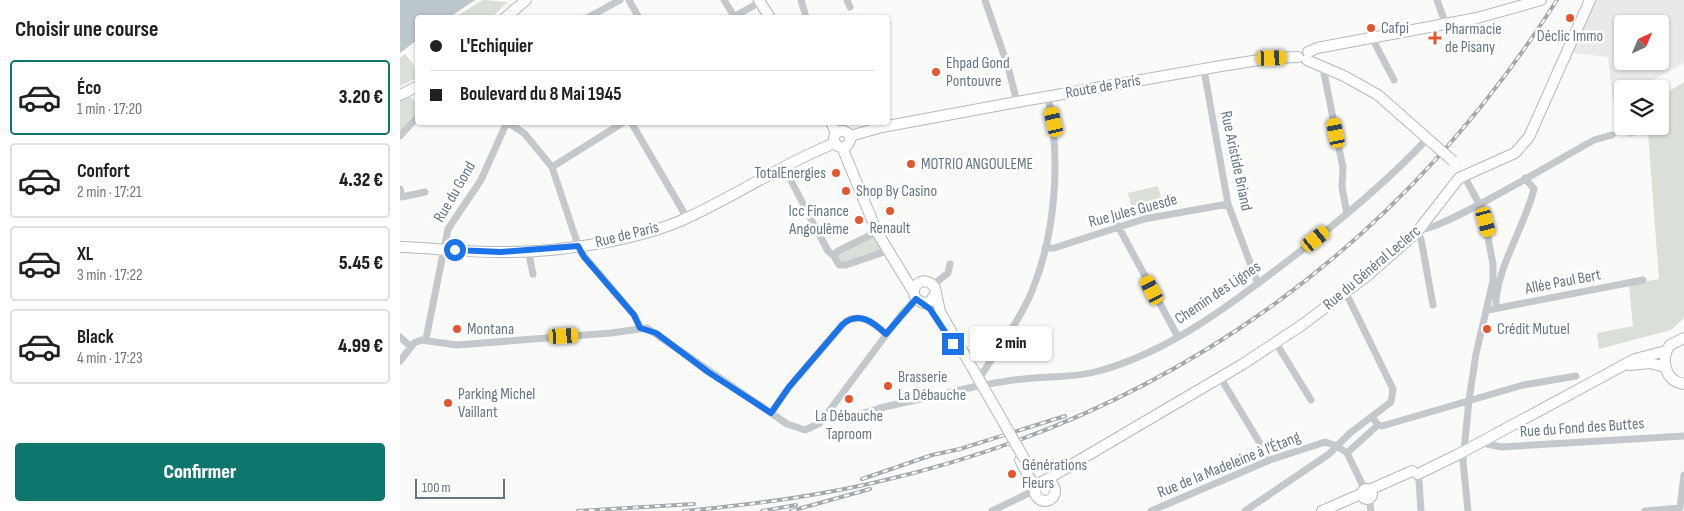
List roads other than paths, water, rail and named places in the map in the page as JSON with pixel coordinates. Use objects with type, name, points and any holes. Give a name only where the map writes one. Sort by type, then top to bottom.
[{"type":"main road","points":[[508,15],[526,0]]},
{"type":"main road","name":"Route de Paris","points":[[841,137],[882,127],[1022,101],[1272,58],[1304,56],[1317,48],[1477,18],[1541,0]]},
{"type":"main road","name":"Rue du Général Leclerc","points":[[1039,485],[1276,343],[1346,293],[1419,231],[1455,182],[1466,179],[1515,153],[1529,137],[1590,0]]},
{"type":"main road","points":[[762,1],[769,15]]},
{"type":"main road","points":[[762,1],[774,15]]},
{"type":"main road","points":[[1304,56],[1323,68],[1344,76],[1378,95],[1453,161],[1466,179]]},
{"type":"main road","points":[[400,95],[415,88]]},
{"type":"main road","points":[[833,125],[841,137],[868,201],[900,262],[910,275],[931,286],[938,309],[961,352],[1022,460],[1039,485],[1036,497],[1041,501],[1046,511]]},
{"type":"main road","points":[[841,137],[877,232],[887,251],[917,298],[933,312],[961,352]]},
{"type":"main road","name":"Rue de Paris","points":[[400,247],[501,252],[578,246],[624,239],[688,218],[841,137]]},
{"type":"main road","points":[[917,298],[916,285],[931,286]]},
{"type":"main road","points":[[917,298],[930,302],[931,286]]},
{"type":"main road","points":[[1322,511],[1415,473],[1644,355],[1666,351],[1675,341],[1684,338]]},
{"type":"main road","points":[[1666,351],[1665,367],[1673,380],[1684,384]]},
{"type":"main road","points":[[1625,366],[1650,363],[1665,367]]},
{"type":"main road","points":[[1465,448],[1484,441],[1524,417]]},
{"type":"main road","points":[[1054,511],[1052,499],[1055,488],[1073,464]]},
{"type":"main road","points":[[1039,485],[1051,482],[1055,488]]},
{"type":"main road","points":[[1335,511],[1367,494]]},
{"type":"main road","points":[[1041,501],[1052,499]]},
{"type":"street","points":[[592,15],[620,0]]},
{"type":"street","points":[[629,0],[637,15]]},
{"type":"street","points":[[724,0],[732,15]]},
{"type":"street","points":[[801,0],[805,15]]},
{"type":"street","points":[[985,0],[1022,101]]},
{"type":"street","points":[[1437,0],[1446,24]]},
{"type":"street","points":[[737,15],[762,1]]},
{"type":"street","points":[[1372,38],[1394,80]]},
{"type":"street","points":[[1323,68],[1343,168],[1342,188],[1348,214]]},
{"type":"street","name":"Rue Aristide Briand","points":[[1204,70],[1228,204],[1258,284]]},
{"type":"street","points":[[978,380],[1032,291],[1045,248],[1055,160],[1054,122],[1047,97]]},
{"type":"street","points":[[400,136],[415,119]]},
{"type":"street","name":"Rue du Gond","points":[[426,339],[449,226],[481,180],[503,125]]},
{"type":"street","points":[[508,125],[524,133],[552,167],[578,246],[584,257],[634,315],[640,328]]},
{"type":"street","points":[[552,167],[626,125]]},
{"type":"street","points":[[631,125],[688,218]]},
{"type":"street","points":[[1433,305],[1419,231],[1432,228],[1594,140],[1612,135]]},
{"type":"street","name":"Chemin des Lignes","points":[[827,414],[840,420],[953,392],[978,380],[1064,377],[1100,370],[1178,338],[1258,284],[1348,214],[1428,138]]},
{"type":"street","points":[[784,167],[828,251],[837,262],[842,266],[887,251]]},
{"type":"street","points":[[1496,308],[1501,278],[1534,189],[1525,178]]},
{"type":"street","points":[[1466,179],[1480,202],[1489,232],[1493,264],[1493,282],[1488,310],[1476,354],[1469,400],[1465,448],[1468,511]]},
{"type":"street","points":[[400,189],[402,197],[425,192]]},
{"type":"street","name":"Rue Jules Guesde","points":[[1045,248],[1054,248],[1118,226],[1168,214],[1228,204]]},
{"type":"street","points":[[1118,226],[1178,338]]},
{"type":"street","points":[[834,256],[838,251],[877,232]]},
{"type":"street","points":[[528,250],[533,274]]},
{"type":"street","points":[[931,286],[948,272],[950,264]]},
{"type":"street","name":"Allée Paul Bert","points":[[1488,310],[1643,280]]},
{"type":"street","points":[[1245,511],[1329,454],[1350,433],[1391,402],[1393,389],[1346,293]]},
{"type":"street","points":[[400,361],[417,341],[426,339],[458,346],[611,334],[640,328],[656,333],[708,372],[793,427],[806,430],[816,426],[827,414],[886,334],[917,298]]},
{"type":"street","points":[[771,413],[789,387],[846,321],[865,318],[886,334]]},
{"type":"street","points":[[400,337],[411,347]]},
{"type":"street","points":[[1276,343],[1310,400]]},
{"type":"street","points":[[1347,453],[1378,425],[1523,386],[1576,376]]},
{"type":"street","points":[[1220,377],[1270,460]]},
{"type":"street","points":[[1372,417],[1378,425]]},
{"type":"street","name":"Rue du Fond des Buttes","points":[[1484,441],[1487,444],[1501,447],[1684,436]]},
{"type":"street","name":"Rue de la Madeleine à l'Étang","points":[[1151,511],[1270,460],[1325,442],[1337,446]]},
{"type":"street","points":[[1337,446],[1347,453],[1367,494],[1370,511]]},
{"type":"street","points":[[1016,499],[1029,484],[1022,460]]},
{"type":"street","points":[[1415,473],[1419,480],[1422,511]]},
{"type":"street","points":[[1645,511],[1680,508],[1684,475]]},
{"type":"street","points":[[992,511],[1039,485]]},
{"type":"railway","points":[[684,511],[757,503],[829,492],[877,482],[983,453],[1083,414],[1178,366],[1266,310],[1348,245],[1424,172],[1494,90],[1557,0]]},
{"type":"railway","points":[[862,479],[932,455],[960,449],[1065,416]]},
{"type":"railway","points":[[791,511],[870,489]]},
{"type":"railway","points":[[578,511],[694,504]]},
{"type":"railway","points":[[762,511],[796,505]]},
{"type":"place","name":"Déclic Immo","points":[[1570,18]]},
{"type":"place","name":"Cafpi","points":[[1371,28]]},
{"type":"place","name":"Pharmacie de Pisany","points":[[1435,38]]},
{"type":"place","name":"Ehpad Gond Pontouvre","points":[[936,72]]},
{"type":"place","name":"MOTRIO ANGOULEME","points":[[911,164]]},
{"type":"place","name":"TotalEnergies","points":[[836,173]]},
{"type":"place","name":"Shop By Casino","points":[[846,191]]},
{"type":"place","name":"Renault","points":[[890,211]]},
{"type":"place","name":"Icc Finance Angoulême","points":[[859,220]]},
{"type":"place","name":"Montana","points":[[457,329]]},
{"type":"place","name":"Crédit Mutuel","points":[[1487,329]]},
{"type":"place","name":"Brasserie La Débauche","points":[[888,386]]},
{"type":"place","name":"La Débauche Taproom","points":[[849,399]]},
{"type":"place","name":"Parking Michel Vaillant","points":[[448,403]]},
{"type":"place","name":"Générations Fleurs","points":[[1012,474]]}]
